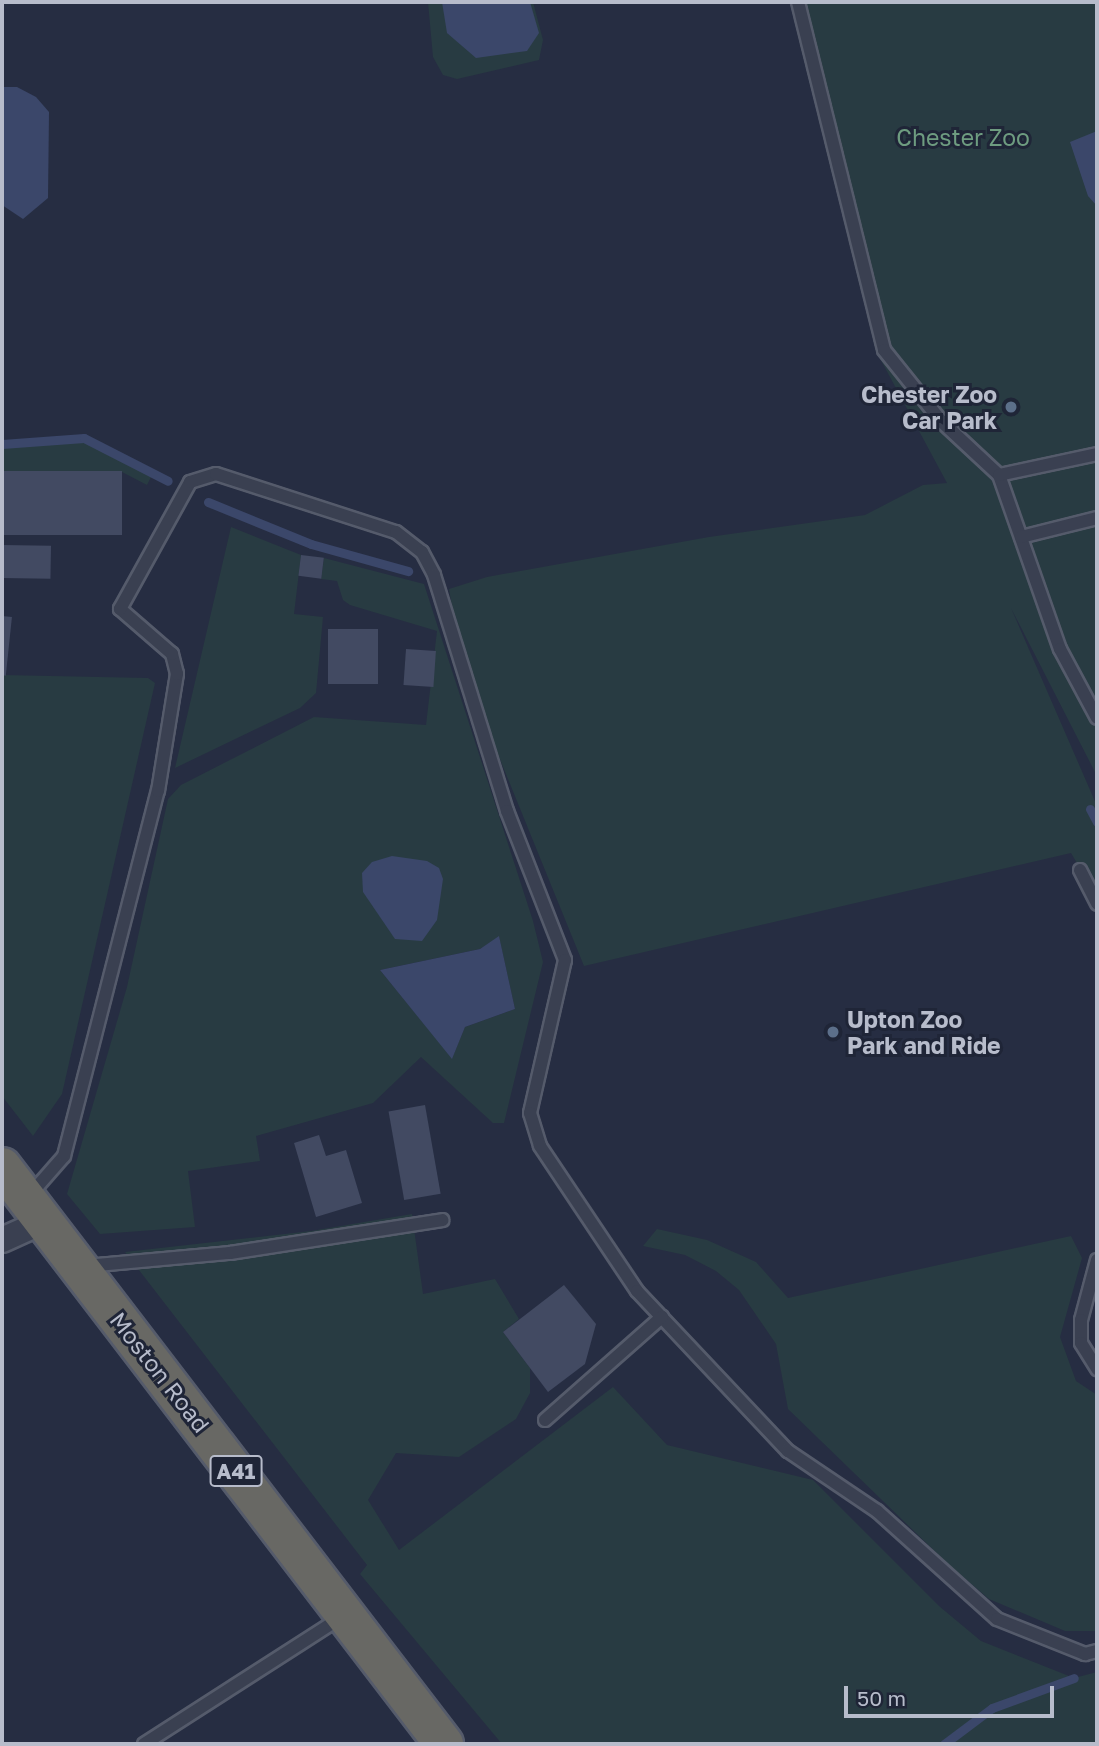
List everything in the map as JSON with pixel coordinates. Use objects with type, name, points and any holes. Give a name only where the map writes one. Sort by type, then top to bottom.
[{"type":"highway","name":"Moston Road","points":[[2,1167],[444,1744]]},
{"type":"street","points":[[2,1240],[35,1210]]},
{"type":"lane","points":[[798,2],[884,351],[941,421],[999,475],[1060,649],[1097,718]]},
{"type":"lane","points":[[999,475],[1097,454]]},
{"type":"lane","points":[[35,1210],[64,1156],[158,791],[177,674],[172,654],[120,609],[190,482],[216,474],[396,532],[422,551],[507,811],[565,960],[530,1113],[540,1146],[638,1291],[789,1451],[877,1511],[997,1619],[1085,1654],[1097,1651]]},
{"type":"lane","points":[[1021,537],[1097,518]]},
{"type":"lane","points":[[1080,870],[1097,904]]},
{"type":"lane","points":[[79,1267],[230,1253],[442,1220]]},
{"type":"lane","points":[[1097,1260],[1081,1320],[1081,1343],[1097,1368]]},
{"type":"lane","points":[[545,1420],[662,1317]]},
{"type":"lane","points":[[144,1744],[346,1615]]},
{"type":"green space","points":[[428,2],[533,2],[543,40],[539,60],[457,79],[443,75],[433,57]]},
{"type":"green space","name":"Chester Zoo","points":[[791,2],[1097,2],[1097,776],[1011,608],[1097,806],[1097,897],[1071,853],[584,966],[495,747],[454,619],[449,589],[487,577],[709,537],[865,515],[923,485],[947,483],[876,351]]},
{"type":"green space","points":[[84,438],[152,475],[147,485],[122,472],[2,471],[2,444]]},
{"type":"green space","points":[[231,527],[301,555],[294,614],[323,617],[316,693],[300,708],[175,768]]},
{"type":"green space","points":[[324,558],[424,584],[533,921],[543,962],[504,1123],[493,1123],[421,1057],[373,1103],[256,1136],[260,1161],[188,1171],[195,1227],[100,1234],[67,1194],[127,987],[168,799],[181,785],[314,717],[426,725],[437,631],[350,605],[343,600],[337,581],[321,579]],"holes":[[[499,937],[515,1009],[465,1027],[452,1058],[380,970],[480,949]]]},
{"type":"green space","points":[[2,675],[148,678],[155,683],[62,1094],[33,1136],[2,1096]]},
{"type":"green space","points":[[412,1214],[423,1294],[495,1279],[519,1319],[503,1332],[530,1368],[530,1393],[516,1419],[459,1457],[396,1453],[368,1500],[399,1550],[613,1387],[667,1445],[813,1480],[939,1606],[981,1641],[1074,1678],[1097,1672],[1097,1744],[502,1744],[360,1574],[367,1565],[125,1252],[311,1231]]},
{"type":"green space","points":[[657,1229],[707,1240],[756,1262],[788,1298],[1071,1236],[1082,1258],[1060,1337],[1076,1381],[1097,1395],[1097,1631],[1065,1631],[989,1599],[948,1564],[788,1409],[776,1344],[739,1290],[716,1271],[685,1255],[643,1246]]},
{"type":"water","points":[[442,2],[530,2],[539,33],[527,51],[476,58],[447,33]]},
{"type":"water","points":[[2,87],[17,87],[36,97],[49,112],[48,198],[23,219],[2,205]]},
{"type":"water","points":[[1097,131],[1097,206],[1088,196],[1070,142]]},
{"type":"water","points":[[392,856],[427,861],[439,868],[443,879],[437,920],[422,941],[395,939],[363,892],[362,873],[372,862]]},
{"type":"water","points":[[499,936],[515,1009],[465,1027],[452,1059],[380,970],[480,949]]},
{"type":"building","points":[[2,471],[122,471],[122,535],[2,535]]},
{"type":"building","points":[[2,545],[51,546],[50,579],[2,578]]},
{"type":"building","points":[[301,555],[324,558],[321,579],[298,576]]},
{"type":"building","points":[[2,616],[12,617],[6,676],[2,675]]},
{"type":"building","points":[[328,629],[378,629],[378,684],[328,684]]},
{"type":"building","points":[[406,649],[436,651],[433,687],[403,685]]},
{"type":"building","points":[[425,1105],[441,1194],[404,1200],[389,1111]]},
{"type":"building","points":[[319,1135],[326,1156],[346,1150],[362,1203],[316,1217],[294,1143]]},
{"type":"building","points":[[564,1285],[596,1324],[585,1364],[548,1392],[503,1332]]},
{"type":"waterway","points":[[2,444],[84,438],[168,481]]},
{"type":"waterway","points":[[208,502],[311,544],[408,571]]},
{"type":"waterway","points":[[1090,809],[1097,822]]},
{"type":"waterway","points":[[944,1744],[992,1708],[1074,1678]]},
{"type":"place","name":"Chester Zoo Car Park","points":[[1011,407]]},
{"type":"place","name":"Upton Zoo Park and Ride","points":[[833,1032]]}]
